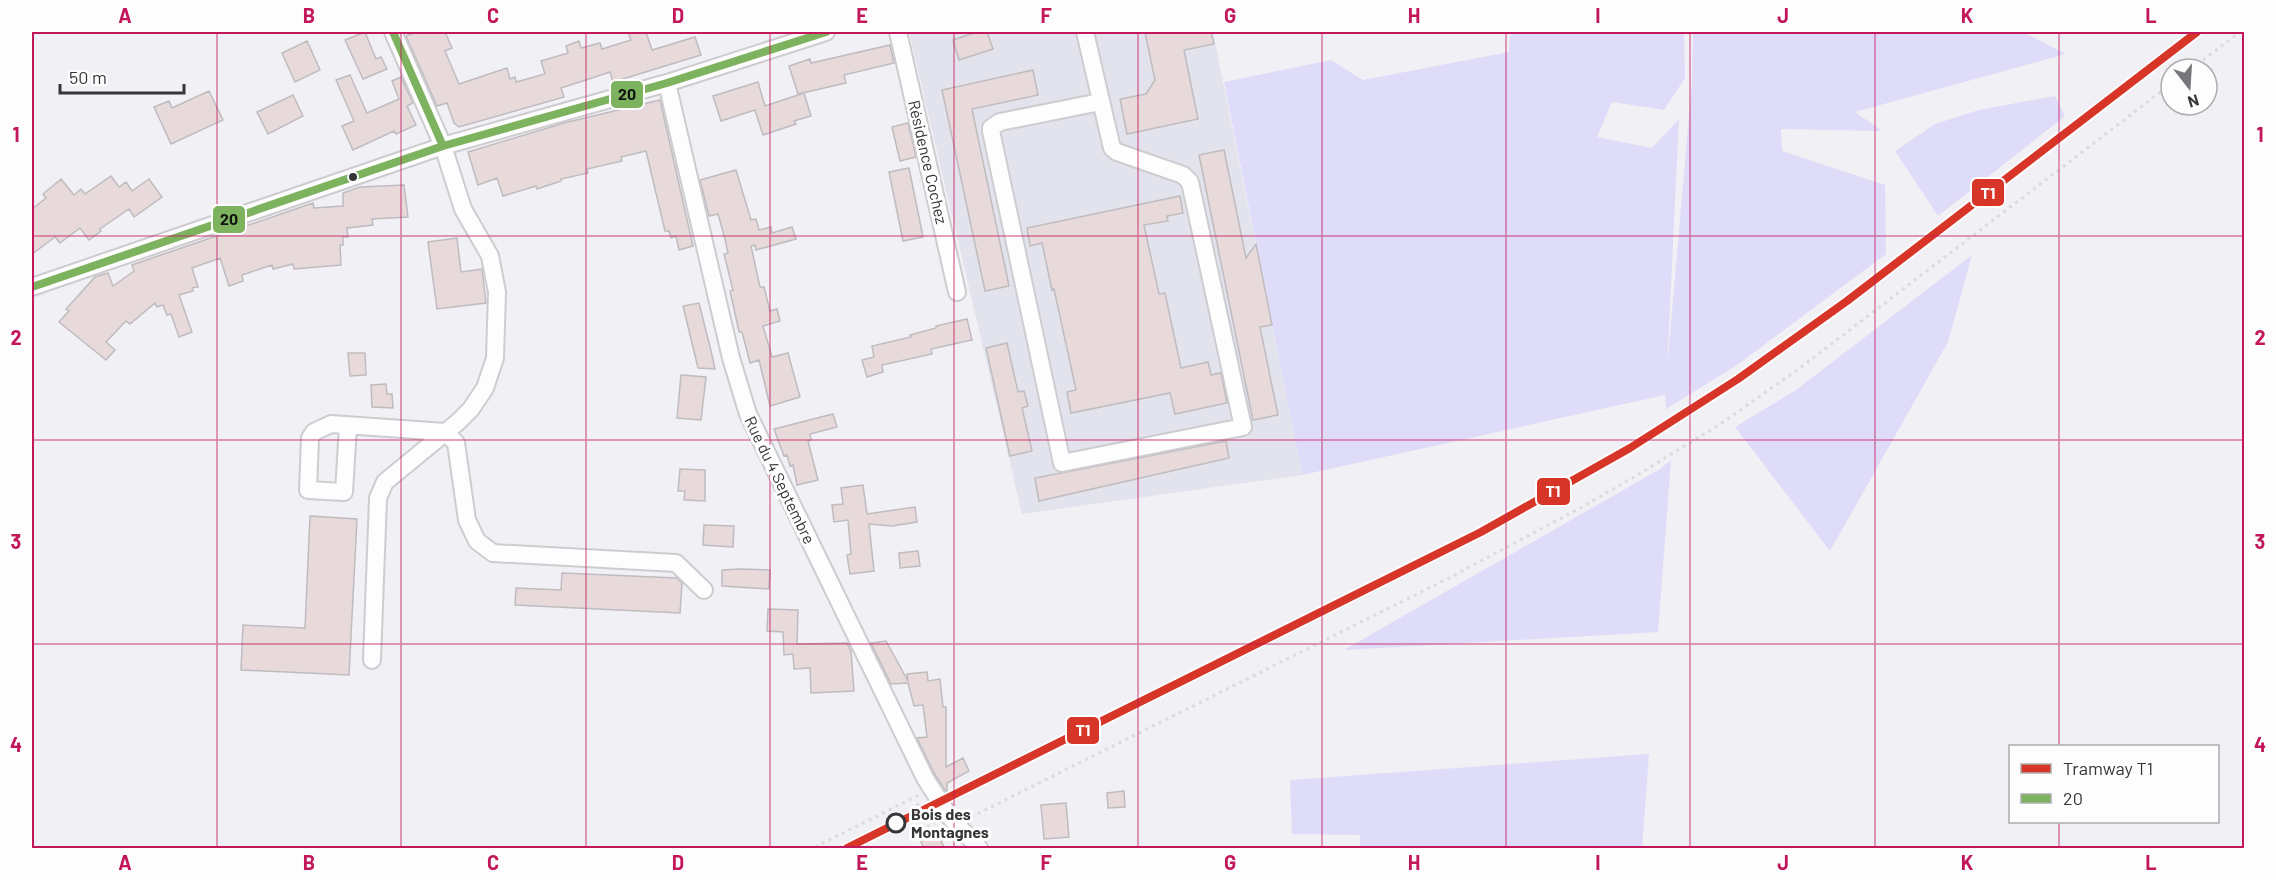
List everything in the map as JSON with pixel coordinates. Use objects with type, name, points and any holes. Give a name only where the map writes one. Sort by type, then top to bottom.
[{"type":"street","points":[[372,660],[378,498],[386,482],[471,409],[485,388],[495,358],[497,292],[490,256],[464,209],[443,146],[393,32]]},
{"type":"street","points":[[32,287],[443,146],[667,83],[826,32]]},
{"type":"street","name":"Résidence Cochez","points":[[898,32],[957,292]]},
{"type":"street","points":[[1085,32],[1112,148],[1117,152],[1183,175],[1190,182],[1243,427],[1062,463],[991,131],[1000,122],[1100,102]]},
{"type":"street","name":"Rue du 4 Septembre","points":[[667,83],[731,358],[744,403],[931,789],[976,847]]},
{"type":"street","points":[[348,426],[446,432],[456,443],[467,520],[477,541],[493,553],[676,563],[704,590]]},
{"type":"path","points":[[2207,57],[2240,32]]},
{"type":"path","points":[[957,825],[1449,578],[1582,507],[1650,467],[1722,423],[1810,361],[2159,93]]},
{"type":"path","points":[[818,849],[817,846],[931,789]]},
{"type":"path","points":[[831,849],[836,846]]},
{"type":"shaded area","points":[[909,32],[1213,32],[1302,475],[1022,514]]},
{"type":"shaded area","points":[[1510,32],[1684,32],[1685,78],[1664,110],[1612,102],[1597,137],[1652,148],[1679,119],[1667,368],[1692,82],[1693,32],[2023,32],[2066,54],[1855,112],[1882,131],[1781,129],[1782,151],[1885,185],[1886,254],[1737,365],[1666,409],[1665,395],[1302,475],[1224,82],[1331,60],[1363,80],[1509,52]]},
{"type":"shaded area","points":[[2055,96],[2065,116],[1938,216],[1895,151],[1935,124],[1979,110]]},
{"type":"shaded area","points":[[1972,255],[1948,342],[1830,551],[1735,427],[1796,390]]},
{"type":"shaded area","points":[[1671,460],[1658,632],[1344,650],[1660,469]]},
{"type":"shaded area","points":[[1649,754],[1642,848],[1360,848],[1360,835],[1292,834],[1290,780]]},
{"type":"building","points":[[365,32],[376,59],[381,57],[387,69],[363,79],[345,40]]},
{"type":"building","points":[[417,32],[445,32],[452,48],[445,51],[459,84],[507,68],[510,79],[515,77],[516,82],[545,74],[541,61],[568,53],[566,46],[579,41],[581,48],[600,43],[602,49],[631,40],[628,32],[646,32],[652,50],[695,37],[701,55],[613,82],[610,72],[561,88],[564,97],[459,127],[454,123],[447,103],[437,106],[406,36]]},
{"type":"building","points":[[977,32],[987,32],[993,49],[959,60],[953,40]]},
{"type":"building","points":[[1145,32],[1211,32],[1214,44],[1184,50],[1198,119],[1127,134],[1120,99],[1146,94],[1155,80]]},
{"type":"building","points":[[307,41],[320,70],[295,82],[282,53]]},
{"type":"building","points":[[890,45],[894,63],[844,75],[846,83],[798,94],[789,66],[810,59],[811,63]]},
{"type":"building","points":[[1033,70],[1038,95],[972,109],[1009,286],[985,291],[942,90]]},
{"type":"building","points":[[350,75],[367,113],[399,99],[392,81],[401,77],[413,103],[407,106],[416,125],[396,134],[394,131],[353,150],[342,126],[354,121],[336,80]]},
{"type":"building","points":[[758,82],[765,106],[804,93],[811,116],[794,121],[796,124],[763,135],[755,110],[721,121],[713,96]]},
{"type":"building","points":[[209,91],[223,120],[171,144],[154,107],[169,101],[172,108]]},
{"type":"building","points":[[293,95],[303,116],[268,134],[257,112]]},
{"type":"building","points":[[660,100],[693,246],[679,250],[676,236],[671,238],[669,231],[665,231],[646,151],[621,157],[622,161],[587,169],[588,173],[561,179],[561,181],[537,189],[536,186],[503,196],[497,178],[478,185],[468,152],[564,123]]},
{"type":"building","points":[[908,123],[916,157],[900,161],[892,127]]},
{"type":"building","points":[[1224,150],[1246,258],[1256,244],[1272,325],[1260,327],[1278,415],[1253,420],[1199,155]]},
{"type":"building","points":[[909,168],[923,237],[903,241],[889,172]]},
{"type":"building","points":[[736,170],[751,220],[756,219],[759,230],[771,227],[772,233],[792,227],[796,239],[756,250],[755,245],[751,246],[760,287],[764,287],[770,311],[777,309],[780,321],[763,326],[772,357],[788,353],[800,397],[770,406],[759,360],[750,363],[742,332],[739,332],[730,291],[733,290],[724,254],[728,253],[725,239],[718,214],[709,216],[700,180]]},
{"type":"building","points":[[111,176],[119,187],[126,182],[132,191],[149,179],[162,197],[134,217],[129,209],[100,229],[101,231],[89,240],[80,228],[60,243],[55,237],[32,254],[32,209],[46,198],[43,194],[61,179],[74,195],[81,189],[85,194]]},
{"type":"building","points":[[404,185],[408,217],[372,219],[373,225],[347,228],[348,237],[343,237],[343,245],[340,245],[341,265],[294,269],[293,264],[273,269],[272,265],[242,275],[243,281],[229,286],[220,258],[192,268],[198,287],[179,295],[192,332],[179,337],[171,314],[167,315],[163,305],[157,307],[155,303],[130,324],[126,321],[106,342],[115,350],[106,360],[59,322],[69,311],[66,309],[95,277],[108,273],[113,286],[134,271],[132,265],[313,203],[314,208],[343,206],[343,193],[360,187]]},
{"type":"building","points":[[1180,196],[1183,213],[1167,216],[1168,221],[1144,225],[1159,294],[1165,293],[1181,368],[1208,362],[1211,375],[1221,373],[1227,403],[1175,414],[1170,393],[1071,413],[1067,392],[1076,390],[1054,289],[1052,290],[1042,243],[1030,246],[1027,228]]},
{"type":"building","points":[[457,238],[461,272],[482,269],[486,303],[437,309],[428,242]]},
{"type":"building","points":[[699,303],[715,369],[698,368],[683,306]]},
{"type":"building","points":[[967,319],[972,340],[931,349],[932,354],[882,365],[883,372],[867,377],[862,360],[874,357],[872,346],[911,337],[910,335],[936,328],[936,326]]},
{"type":"building","points":[[1007,343],[1018,392],[1024,391],[1028,406],[1022,408],[1032,451],[1010,456],[986,348]]},
{"type":"building","points":[[348,353],[365,353],[366,375],[350,376]]},
{"type":"building","points":[[681,375],[706,377],[701,420],[677,418]]},
{"type":"building","points":[[386,384],[387,394],[392,394],[393,408],[372,407],[371,385]]},
{"type":"building","points":[[833,414],[837,427],[810,434],[811,440],[808,441],[818,480],[797,485],[793,465],[790,466],[787,455],[784,456],[774,429]]},
{"type":"building","points":[[1226,441],[1229,458],[1039,501],[1035,478]]},
{"type":"building","points":[[680,469],[705,470],[705,501],[684,500],[685,491],[678,491]]},
{"type":"building","points":[[863,485],[867,514],[915,507],[917,522],[892,526],[869,524],[874,571],[850,574],[847,555],[851,554],[848,520],[834,522],[832,505],[843,504],[841,488]]},
{"type":"building","points":[[310,516],[357,519],[349,675],[241,670],[243,625],[305,628]]},
{"type":"building","points":[[704,525],[734,526],[733,547],[703,545]]},
{"type":"building","points":[[918,551],[920,566],[900,568],[899,553]]},
{"type":"building","points":[[722,570],[770,570],[769,589],[722,586]]},
{"type":"building","points":[[562,573],[677,578],[682,583],[680,613],[515,605],[516,588],[561,590]]},
{"type":"building","points":[[768,609],[798,610],[797,644],[847,643],[851,651],[854,691],[811,693],[810,668],[794,669],[793,654],[784,655],[783,632],[767,631]]},
{"type":"building","points":[[886,641],[908,681],[907,674],[927,672],[928,681],[940,679],[943,707],[946,707],[946,767],[963,758],[969,771],[947,783],[947,793],[934,773],[917,738],[927,737],[923,705],[914,706],[908,683],[891,684],[871,643]]},
{"type":"building","points":[[1124,791],[1125,807],[1108,808],[1107,793]]},
{"type":"building","points":[[1066,803],[1069,837],[1044,839],[1041,805]]},
{"type":"building","points":[[936,830],[945,849],[924,849],[920,839]]},
{"type":"tram line","name":"T1","points":[[847,848],[1481,532],[1630,448],[1738,379],[1847,301],[2197,32]]},
{"type":"transit line","name":"20","points":[[393,32],[443,146]]},
{"type":"transit line","name":"20","points":[[32,287],[443,146],[667,83],[826,32]]},
{"type":"place","name":"Bois des Montagnes","points":[[896,823]]}]
